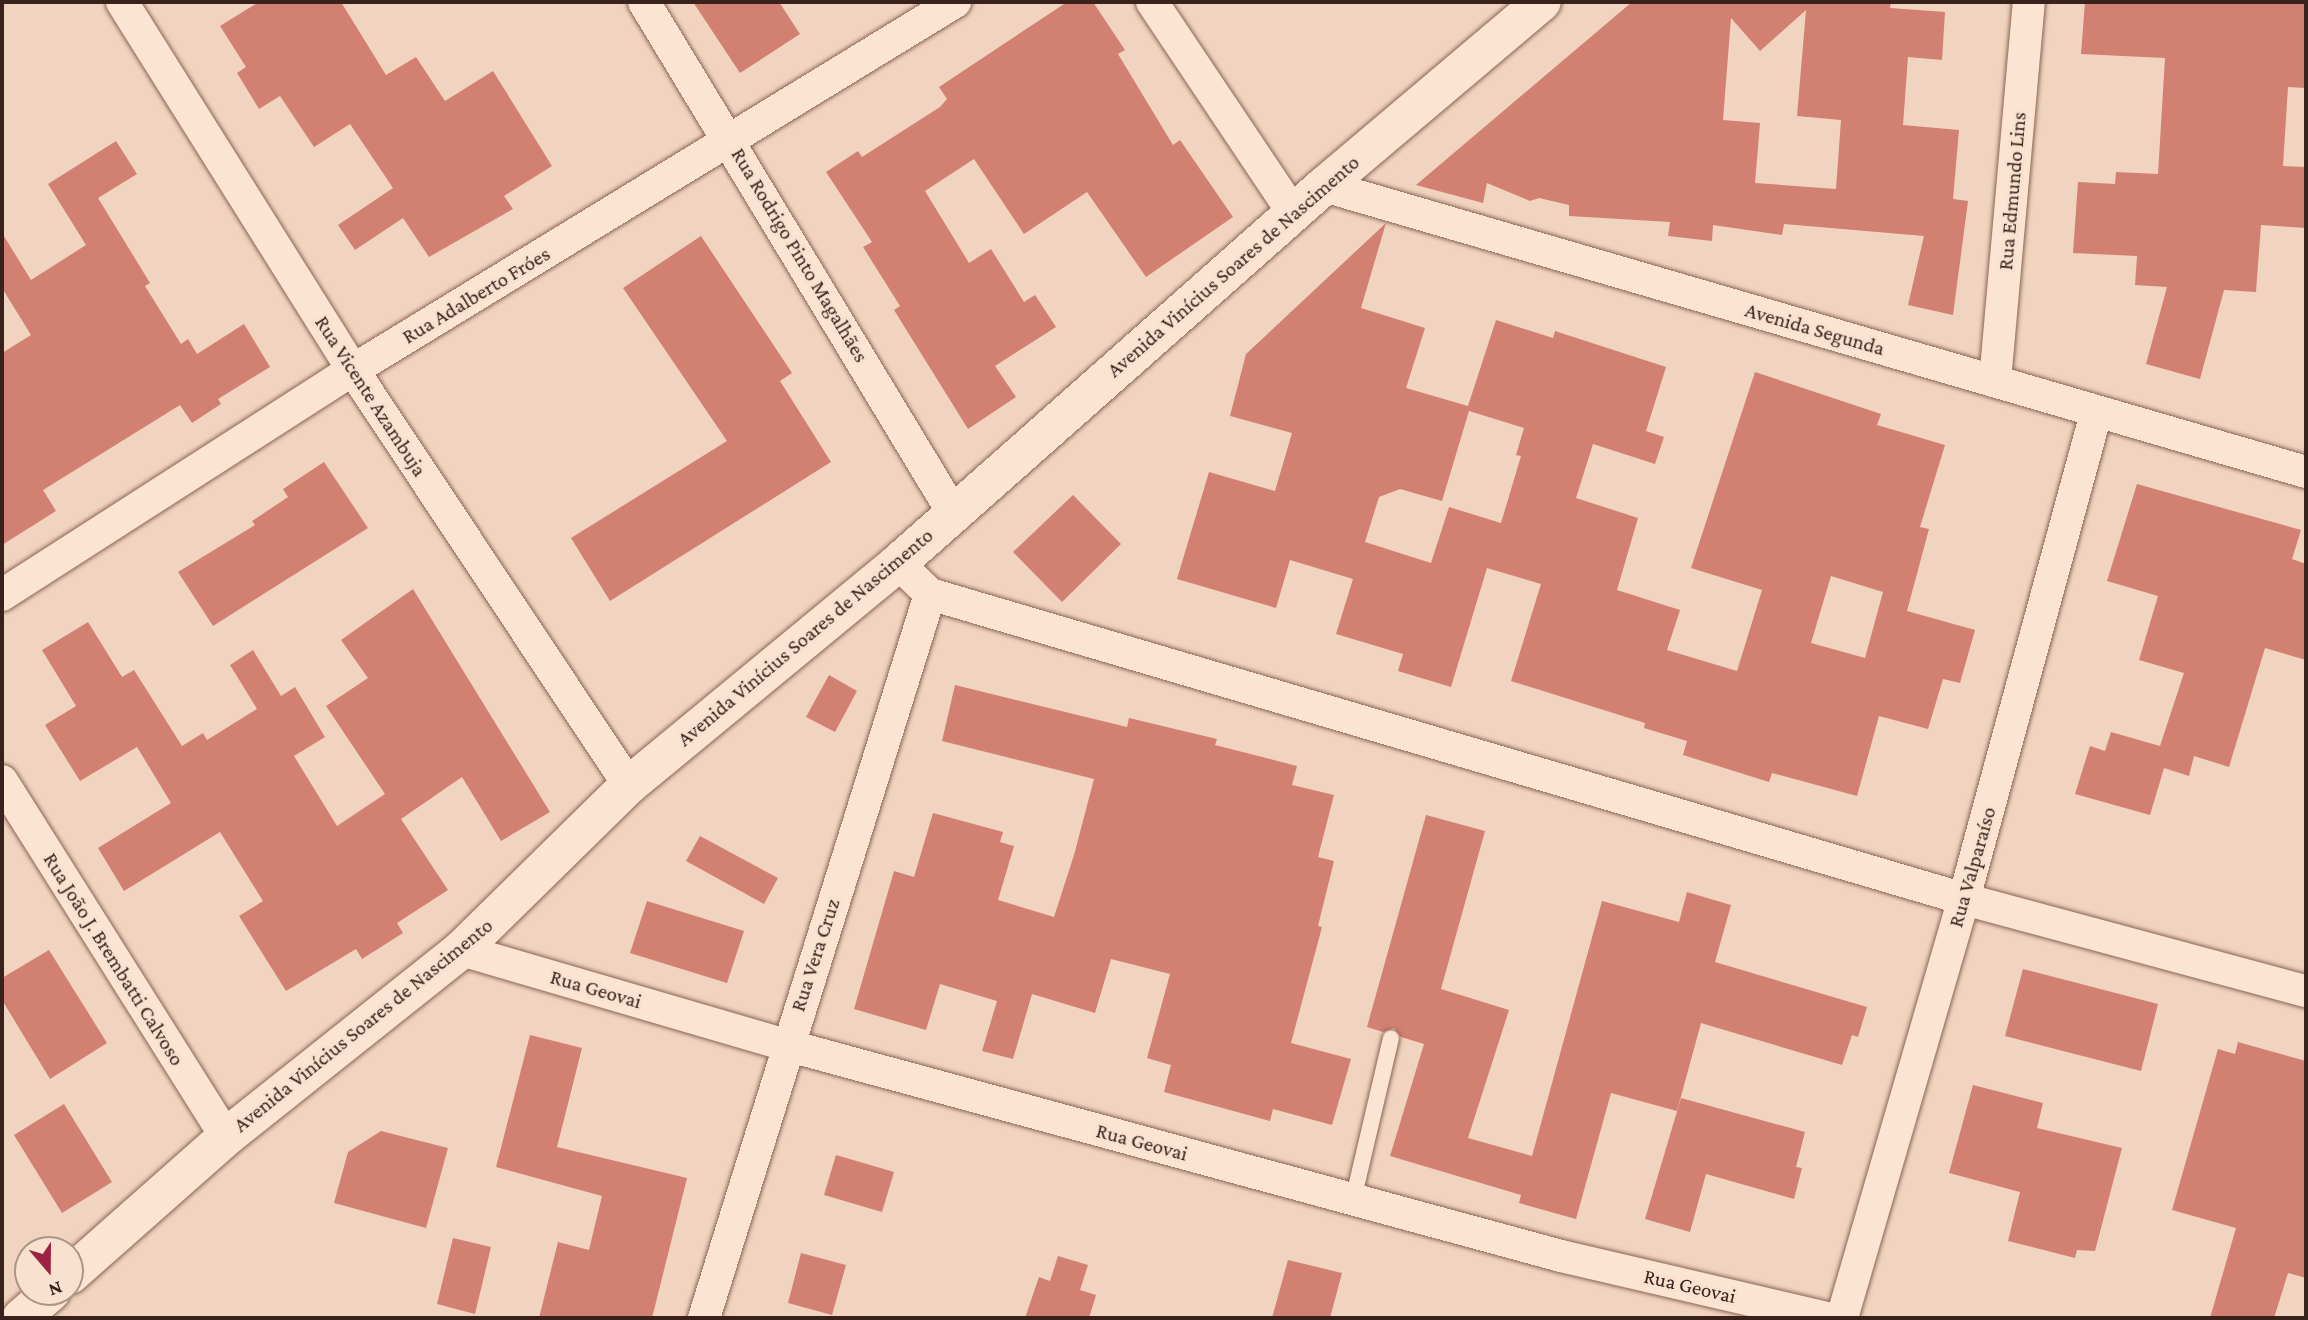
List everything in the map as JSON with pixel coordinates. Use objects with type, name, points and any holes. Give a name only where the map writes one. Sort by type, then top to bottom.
[{"type":"street","name":"Rua Vicente Azambuja","points":[[122,2],[353,370],[629,785]]},
{"type":"street","name":"Rua Rodrigo Pinto Magalhães","points":[[644,2],[730,139],[952,511]]},
{"type":"street","name":"Rua Adalberto Fróes","points":[[2,595],[353,370],[956,2]]},
{"type":"street","points":[[1152,2],[1294,214]]},
{"type":"street","name":"Avenida Vinícius Soares de Nascimento","points":[[84,1263],[226,1137],[461,950],[629,785],[898,563],[952,511],[1324,186],[1542,2]]},
{"type":"street","name":"Rua Edmundo Lins","points":[[1995,381],[2029,2]]},
{"type":"street","name":"Avenida Segunda","points":[[1324,186],[2306,472]]},
{"type":"street","name":"Rua Valparaíso","points":[[1842,1318],[1964,899],[2096,413]]},
{"type":"street","points":[[898,563],[930,594],[1964,899],[2306,991]]},
{"type":"street","name":"Rua Vera Cruz","points":[[704,1318],[786,1045],[930,594]]},
{"type":"street","name":"Rua João J. Brembatti Calvoso","points":[[2,781],[226,1137]]},
{"type":"street","name":"Rua Geovai","points":[[461,950],[786,1045],[1560,1256],[1828,1318]]},
{"type":"street","points":[[21,1318],[35,1306]]},
{"type":"lane","points":[[1353,1200],[1391,1038]]},
{"type":"building","points":[[259,2],[341,2],[386,75],[416,57],[445,101],[493,71],[552,166],[504,196],[513,209],[429,257],[403,218],[355,250],[338,225],[393,188],[350,124],[314,147],[280,96],[259,109],[237,73],[246,67],[220,26]]},
{"type":"building","points":[[693,2],[779,2],[800,34],[740,73]]},
{"type":"building","points":[[1067,2],[1093,2],[1125,50],[1118,54],[1173,145],[1180,140],[1233,217],[1146,277],[1087,192],[1024,234],[974,159],[925,191],[969,263],[991,249],[1024,302],[1035,295],[1056,327],[995,366],[1016,397],[968,429],[894,310],[900,306],[863,247],[872,242],[826,172],[858,151],[862,157],[940,107],[947,99],[939,87]]},
{"type":"building","points":[[1632,2],[1891,2],[1890,8],[1945,12],[1942,60],[1908,57],[1903,125],[1959,130],[1953,199],[1968,201],[1953,315],[1908,305],[1924,236],[1784,224],[1782,235],[1713,225],[1712,241],[1668,236],[1670,222],[1569,216],[1569,205],[1539,198],[1530,201],[1487,183],[1483,203],[1416,185]],"holes":[[[1806,10],[1797,116],[1841,120],[1836,189],[1755,183],[1760,123],[1723,120],[1731,18],[1760,51]]]},
{"type":"building","points":[[2085,2],[2306,2],[2306,88],[2288,87],[2283,166],[2306,167],[2306,228],[2261,225],[2256,292],[2224,290],[2200,379],[2146,364],[2167,287],[2135,285],[2137,256],[2073,253],[2078,182],[2115,184],[2116,172],[2158,174],[2165,58],[2081,54]]},
{"type":"building","points":[[116,141],[137,174],[98,198],[150,283],[145,286],[181,344],[188,339],[197,354],[244,324],[270,367],[218,399],[221,404],[192,423],[180,405],[43,490],[56,511],[2,545],[2,353],[31,335],[2,288],[2,233],[31,280],[86,245],[48,184]]},
{"type":"building","points":[[1386,223],[1361,308],[1425,328],[1406,388],[1468,406],[1496,320],[1553,338],[1555,331],[1666,367],[1646,431],[1664,437],[1655,464],[1593,444],[1576,498],[1638,518],[1617,590],[1680,610],[1667,650],[1737,671],[1762,590],[1691,568],[1755,372],[1881,414],[1877,425],[1945,445],[1920,527],[1929,529],[1907,611],[1975,630],[1960,683],[1943,679],[1928,729],[1879,716],[1857,796],[1772,773],[1769,782],[1683,755],[1687,741],[1644,728],[1645,723],[1511,681],[1541,584],[1487,568],[1451,687],[1398,671],[1403,654],[1336,634],[1353,579],[1290,560],[1276,608],[1177,579],[1209,472],[1275,491],[1292,433],[1230,416],[1246,354]],"holes":[[[1469,411],[1524,428],[1516,455],[1521,456],[1501,523],[1449,507],[1431,563],[1365,542],[1379,497],[1400,489],[1442,501]],[[1831,576],[1883,592],[1865,658],[1811,643]]]},
{"type":"building","points":[[701,236],[792,373],[780,381],[831,462],[610,601],[571,538],[727,441],[623,288]]},
{"type":"building","points":[[324,462],[368,528],[213,626],[178,572],[255,525],[252,521],[288,497],[283,489]]},
{"type":"building","points":[[2137,484],[2301,530],[2292,559],[2306,564],[2306,660],[2265,648],[2229,767],[2194,756],[2189,776],[2164,768],[2150,815],[2075,794],[2090,746],[2105,751],[2111,732],[2160,746],[2184,673],[2139,660],[2158,596],[2107,581]]},
{"type":"building","points":[[1073,495],[1121,544],[1062,602],[1013,552]]},
{"type":"building","points":[[413,589],[550,812],[501,841],[462,777],[401,819],[448,890],[397,923],[403,933],[362,959],[356,949],[286,991],[239,916],[263,901],[220,832],[124,891],[98,848],[171,803],[137,747],[80,781],[45,725],[76,706],[42,650],[88,622],[122,677],[134,670],[182,746],[203,733],[207,740],[257,709],[230,665],[253,650],[281,696],[295,687],[325,737],[294,756],[337,826],[385,794],[326,706],[368,678],[341,640]]},
{"type":"building","points":[[829,675],[857,691],[835,732],[806,717]]},
{"type":"building","points":[[955,685],[1127,727],[1129,718],[1217,739],[1215,745],[1297,766],[1292,785],[1334,795],[1318,857],[1334,861],[1318,926],[1322,927],[1291,1043],[1351,1059],[1332,1125],[1273,1109],[1270,1121],[1164,1092],[1171,1065],[1147,1058],[1170,974],[1111,959],[1095,1013],[1032,994],[1013,1059],[982,1051],[997,1001],[940,984],[926,1030],[854,1009],[894,871],[914,877],[933,813],[1003,832],[1000,842],[1014,846],[998,900],[1054,917],[1074,855],[1094,779],[942,741]]},
{"type":"building","points":[[1426,815],[1485,831],[1441,989],[1509,1010],[1468,1138],[1532,1156],[1602,901],[1679,922],[1687,892],[1731,905],[1715,962],[1867,1007],[1858,1037],[1852,1035],[1842,1065],[1701,1023],[1677,1111],[1611,1093],[1576,1219],[1519,1203],[1521,1195],[1390,1156],[1424,1044],[1401,1037],[1394,1028],[1383,1032],[1367,1027]]},
{"type":"building","points":[[700,836],[778,878],[764,904],[686,861]]},
{"type":"building","points":[[647,901],[744,931],[727,983],[630,953]]},
{"type":"building","points":[[49,950],[107,1043],[50,1079],[2,1000],[2,978]]},
{"type":"building","points":[[2023,969],[2158,1004],[2141,1071],[2005,1036]]},
{"type":"building","points":[[530,1035],[582,1048],[557,1147],[687,1178],[652,1318],[539,1318],[558,1242],[589,1250],[602,1196],[496,1167]]},
{"type":"building","points":[[2238,1042],[2306,1061],[2306,1278],[2288,1273],[2274,1318],[2210,1318],[2236,1228],[2172,1210],[2218,1049],[2235,1054]]},
{"type":"building","points":[[1973,1085],[2043,1103],[2037,1128],[2122,1148],[2095,1251],[2077,1250],[2075,1258],[2008,1241],[2020,1192],[1949,1173]]},
{"type":"building","points":[[1681,1098],[1805,1132],[1796,1167],[1802,1168],[1794,1199],[1706,1174],[1690,1232],[1645,1219]]},
{"type":"building","points":[[64,1104],[112,1182],[62,1213],[14,1135]]},
{"type":"building","points":[[381,1131],[448,1148],[426,1228],[334,1203],[348,1152]]},
{"type":"building","points":[[836,1155],[894,1172],[882,1212],[824,1195]]},
{"type":"building","points":[[453,1238],[491,1247],[475,1314],[437,1304]]},
{"type":"building","points":[[801,1253],[846,1265],[832,1315],[788,1303]]},
{"type":"building","points":[[1058,1256],[1088,1265],[1080,1290],[1096,1295],[1089,1318],[1025,1318],[1039,1277],[1050,1281]]},
{"type":"building","points":[[1288,1260],[1342,1273],[1330,1318],[1272,1318]]}]
